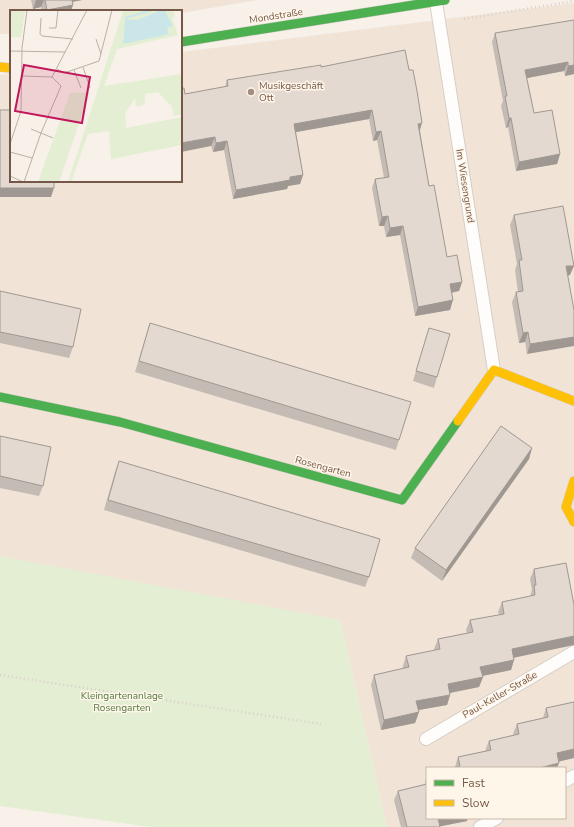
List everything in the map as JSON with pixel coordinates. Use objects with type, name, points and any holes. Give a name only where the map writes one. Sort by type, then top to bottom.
[{"type":"street","name":"Mondstraße","points":[[182,42],[440,1]]},
{"type":"street","name":"Rosengarten","points":[[0,397],[120,422],[402,500],[494,370]]},
{"type":"street","points":[[494,370],[574,401]]},
{"type":"street","points":[[574,481],[566,507],[574,522]]},
{"type":"lane","name":"Im Wiesengrund","points":[[440,1],[494,370]]},
{"type":"lane","name":"Paul-Keller-Straße","points":[[426,739],[574,652]]},
{"type":"lane","points":[[480,827],[495,819]]},
{"type":"path","points":[[0,675],[321,724]]},
{"type":"shaded area","points":[[0,0],[258,0],[182,13],[182,10],[10,10],[10,34],[0,34]]},
{"type":"shaded area","points":[[574,3],[574,827],[387,827],[340,620],[0,561],[0,75],[10,73],[10,182],[182,182],[182,52]]},
{"type":"green space","name":"Kleingartenanlage Rosengarten","points":[[0,556],[340,620],[387,827],[151,827],[0,806]]},
{"type":"building","points":[[45,0],[72,0],[73,5],[47,10]]},
{"type":"building","points":[[574,20],[574,65],[568,66],[568,62],[525,70],[534,113],[552,110],[560,154],[519,162],[511,118],[509,118],[505,96],[507,96],[495,33]]},
{"type":"building","points":[[405,50],[409,70],[413,70],[422,123],[418,124],[429,186],[434,185],[447,257],[457,255],[462,282],[450,284],[453,300],[418,307],[403,226],[390,228],[388,216],[382,217],[375,179],[389,177],[381,131],[376,132],[372,110],[294,124],[303,175],[290,177],[290,180],[236,190],[227,141],[216,143],[215,137],[182,143],[182,89],[184,88],[185,94],[228,86],[227,80],[321,65],[321,67]]},
{"type":"building","points":[[0,110],[10,110],[10,182],[54,182],[54,188],[0,188]]},
{"type":"building","points":[[563,206],[574,266],[566,266],[574,310],[574,337],[530,344],[528,332],[523,333],[516,292],[523,291],[519,260],[522,260],[514,215]]},
{"type":"building","points":[[0,291],[81,309],[73,347],[0,332]]},
{"type":"building","points":[[150,323],[411,402],[399,440],[139,361]]},
{"type":"building","points":[[429,328],[450,334],[437,377],[416,371]]},
{"type":"building","points":[[501,426],[532,448],[446,570],[415,548]]},
{"type":"building","points":[[0,436],[51,447],[43,486],[0,476]]},
{"type":"building","points":[[119,461],[380,539],[369,577],[108,500]]},
{"type":"building","points":[[566,563],[574,605],[574,636],[512,649],[514,660],[480,667],[483,677],[448,684],[450,695],[416,701],[419,712],[384,720],[374,675],[409,667],[406,656],[440,649],[438,639],[473,632],[470,620],[504,614],[502,602],[535,595],[534,585],[536,585],[534,569]]},
{"type":"building","points":[[574,702],[574,749],[557,753],[559,763],[543,767],[456,767],[460,766],[458,757],[491,750],[489,741],[519,734],[517,724],[548,717],[546,708]]},
{"type":"building","points":[[426,784],[426,819],[438,819],[440,827],[407,827],[398,791]]},
{"type":"traffic: fast","points":[[182,42],[445,0]]},
{"type":"traffic: fast","points":[[0,397],[120,422],[402,500],[458,421]]},
{"type":"traffic: slow","points":[[0,67],[10,68]]},
{"type":"traffic: slow","points":[[458,421],[494,370],[574,401]]},
{"type":"traffic: slow","points":[[574,481],[566,507],[574,522]]},
{"type":"place","name":"Musikgeschäft Ott","points":[[251,92]]}]
